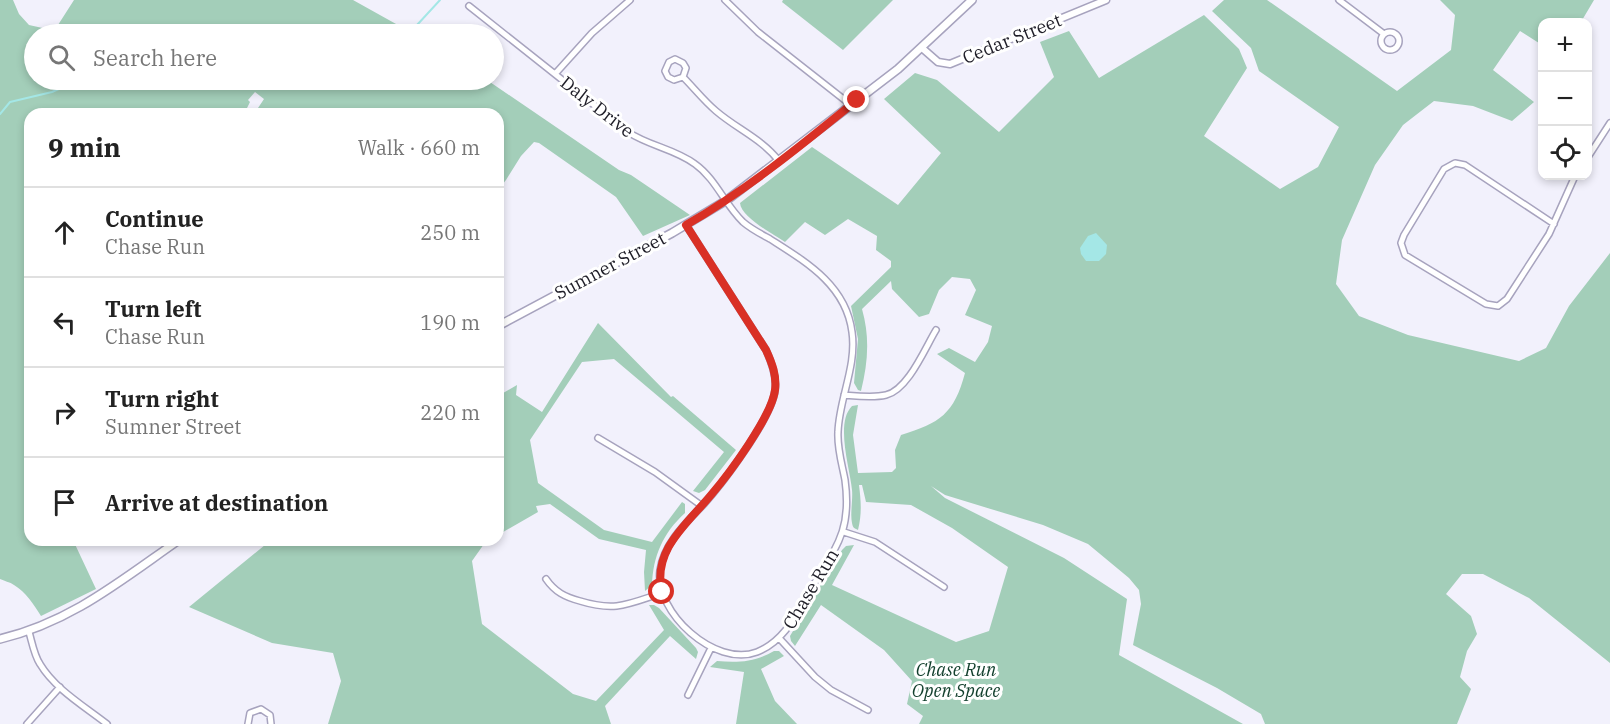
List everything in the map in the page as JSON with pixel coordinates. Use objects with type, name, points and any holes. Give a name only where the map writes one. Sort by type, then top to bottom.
[{"type":"main road","name":"Sumner Street","points":[[504,323],[686,225],[727,200],[922,48],[972,0]]},
{"type":"main road","points":[[0,639],[29,632],[73,613],[170,546]]},
{"type":"street","points":[[555,74],[592,33],[630,0]]},
{"type":"street","name":"Cedar Street","points":[[922,48],[938,62],[950,64],[1106,0]]},
{"type":"street","points":[[1339,0],[1384,34]]},
{"type":"street","points":[[729,1],[758,32],[851,105]]},
{"type":"street","name":"Daly Drive","points":[[469,6],[492,24]]},
{"type":"street","name":"Daly Drive","points":[[504,34],[633,136],[696,164],[727,200]]},
{"type":"street","points":[[683,77],[716,111],[765,145],[779,161]]},
{"type":"street","points":[[1592,150],[1610,123]]},
{"type":"street","points":[[1554,224],[1465,165],[1455,164],[1444,169],[1404,235],[1402,247],[1405,255],[1435,274],[1486,304],[1498,306],[1507,299],[1554,224],[1573,180]]},
{"type":"street","name":"Chase Run","points":[[662,592],[668,606],[698,639],[711,648],[725,653],[746,655],[764,648],[788,629],[844,532],[847,501],[837,435],[852,354],[852,331],[849,318],[838,295],[817,271],[744,222],[727,200]]},
{"type":"street","points":[[546,579],[553,589],[562,595],[603,608],[620,606],[662,592],[660,570],[665,554],[682,527],[702,506],[741,456],[773,399],[775,378],[769,358],[686,225]]},
{"type":"street","points":[[844,395],[885,396],[894,392],[907,379],[936,330]]},
{"type":"street","points":[[598,438],[655,472],[702,506]]},
{"type":"street","points":[[844,532],[875,542],[944,587]]},
{"type":"street","points":[[29,632],[38,662],[47,674],[107,724]]},
{"type":"street","points":[[779,638],[815,677],[831,690],[868,710]]},
{"type":"street","points":[[688,695],[711,648]]},
{"type":"street","points":[[27,724],[60,687]]},
{"type":"street","points":[[248,724],[250,713],[261,709],[270,715],[271,724]]},
{"type":"green space","points":[[0,0],[13,0],[19,14],[28,24],[24,24],[24,90],[502,90],[690,215],[643,236],[616,197],[539,143],[534,142],[521,156],[504,182],[504,108],[258,108],[264,99],[255,92],[248,100],[250,102],[247,108],[24,108],[24,546],[76,546],[96,589],[41,616],[22,591],[0,579]]},
{"type":"green space","points":[[74,0],[353,0],[396,24],[59,24]]},
{"type":"green space","points":[[783,0],[893,0],[843,50],[782,2]]},
{"type":"green space","name":"Chase Run Open Space","points":[[1224,0],[1267,0],[1397,91],[1451,50],[1455,15],[1440,0],[1594,0],[1583,18],[1538,18],[1538,42],[1520,31],[1493,70],[1534,102],[1512,121],[1473,106],[1434,101],[1403,125],[1375,165],[1342,240],[1336,284],[1359,316],[1408,335],[1519,361],[1546,348],[1569,306],[1610,253],[1610,663],[1529,598],[1483,574],[1462,574],[1446,594],[1471,616],[1477,634],[1467,651],[1460,677],[1471,689],[1457,724],[1265,724],[1261,714],[1217,688],[1133,645],[1141,604],[1139,590],[1129,578],[1088,544],[1043,525],[945,495],[931,486],[945,498],[1064,558],[1127,599],[1119,655],[1243,724],[919,724],[923,716],[907,704],[912,681],[884,650],[821,605],[795,646],[790,636],[842,550],[846,546],[854,545],[832,585],[956,642],[989,631],[1008,567],[952,528],[911,505],[866,502],[862,485],[859,485],[861,508],[858,530],[855,528],[851,519],[852,490],[844,434],[847,414],[852,406],[858,405],[853,435],[858,473],[892,472],[896,468],[895,450],[901,435],[926,426],[943,415],[961,387],[965,373],[937,354],[949,348],[975,362],[988,342],[992,326],[965,315],[976,290],[970,279],[952,277],[939,290],[929,314],[919,317],[892,289],[891,281],[862,309],[867,350],[861,391],[858,390],[854,383],[858,339],[851,306],[891,267],[891,261],[876,250],[877,236],[848,219],[825,235],[805,222],[785,242],[746,214],[740,203],[812,147],[898,205],[941,153],[884,99],[915,73],[937,80],[999,132],[1054,77],[1040,42],[1069,31],[1099,78],[1204,15],[1239,49],[1247,68],[1204,136],[1280,189],[1318,167],[1339,127],[1259,71],[1251,48],[1212,11]]},
{"type":"green space","points":[[598,323],[671,397],[673,396],[736,450],[705,490],[699,493],[693,491],[724,452],[614,359],[582,362],[530,440],[538,483],[604,530],[652,542],[682,502],[685,504],[685,513],[665,537],[654,564],[652,585],[645,591],[646,550],[599,539],[550,504],[536,506],[538,512],[504,532],[504,393],[517,385],[516,395],[542,412]]},
{"type":"green space","points":[[264,546],[483,546],[472,561],[482,624],[573,694],[596,701],[664,630],[649,605],[659,608],[698,652],[696,659],[670,636],[605,706],[611,724],[328,724],[341,681],[333,653],[272,643],[189,607]]},
{"type":"green space","points":[[779,651],[784,656],[761,669],[775,701],[797,724],[736,724],[744,672],[710,667],[717,661],[746,661]]},
{"type":"shaded area","points":[[1096,233],[1107,245],[1106,254],[1099,261],[1086,261],[1080,248],[1088,236]]},
{"type":"waterway","points":[[418,24],[440,0]]},
{"type":"waterway","points":[[0,114],[10,102],[56,90]]},
{"type":"route","points":[[662,592],[660,570],[669,545],[682,527],[713,494],[741,456],[770,406],[775,392],[774,372],[766,350],[686,225],[760,176],[857,100]]}]
